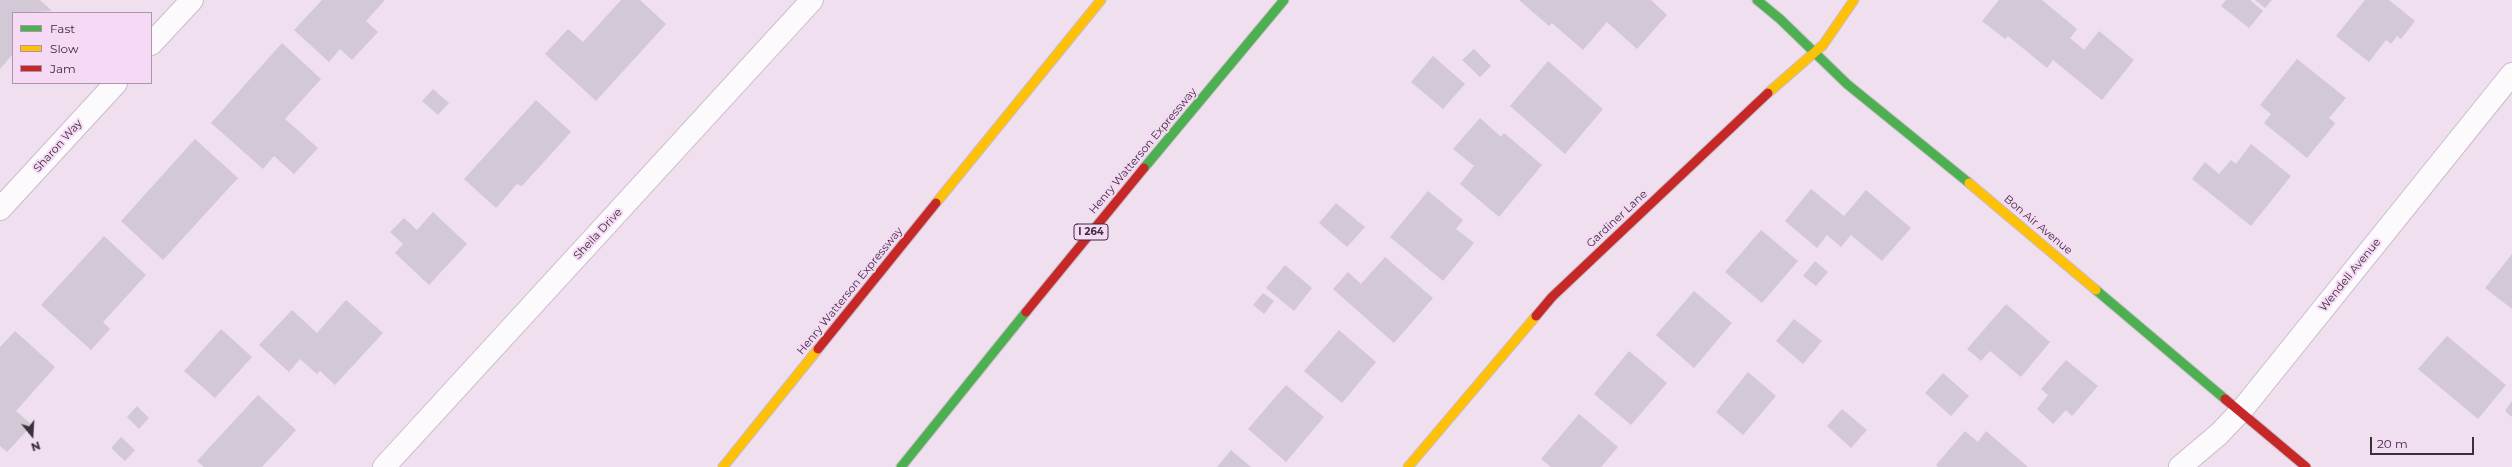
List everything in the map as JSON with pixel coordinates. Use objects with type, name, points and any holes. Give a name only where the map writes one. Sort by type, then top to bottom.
[{"type":"main road","name":"Henry Watterson Expressway","points":[[723,467],[1101,0]]},
{"type":"main road","name":"Henry Watterson Expressway","points":[[901,467],[1062,267],[1284,0]]},
{"type":"main road","name":"Bon Air Avenue","points":[[1757,0],[1815,52],[1847,84],[1930,150],[2306,467]]},
{"type":"main road","name":"Gardiner Lane","points":[[1408,467],[1552,297],[1771,90],[1823,45],[1854,0]]},
{"type":"street","points":[[152,43],[192,0]]},
{"type":"street","name":"Sheila Drive","points":[[384,467],[812,0]]},
{"type":"street","name":"Wendell Avenue","points":[[2180,467],[2219,434],[2241,411],[2512,74]]},
{"type":"street","name":"Sharon Way","points":[[0,209],[115,84]]},
{"type":"building","points":[[0,0],[40,0],[52,11],[12,12],[12,55],[0,69]]},
{"type":"building","points":[[322,0],[385,0],[366,21],[378,32],[352,60],[340,49],[329,62],[294,30]]},
{"type":"building","points":[[621,0],[640,0],[666,24],[596,101],[545,54],[568,29],[583,42]]},
{"type":"building","points":[[1519,0],[1651,0],[1667,15],[1637,49],[1607,22],[1583,50],[1552,23],[1549,26]]},
{"type":"building","points":[[1999,0],[2042,0],[2077,29],[2070,38],[2084,50],[2099,31],[2134,60],[2102,100],[2053,60],[2047,68],[2008,36],[2005,39],[1982,21]]},
{"type":"building","points":[[2226,0],[2250,0],[2263,11],[2249,28],[2221,6]]},
{"type":"building","points":[[2255,0],[2272,0],[2265,8]]},
{"type":"building","points":[[2365,0],[2389,0],[2415,21],[2401,39],[2397,36],[2391,44],[2386,40],[2369,62],[2336,36]]},
{"type":"building","points":[[282,43],[321,79],[285,119],[318,148],[294,174],[274,156],[263,169],[211,123]]},
{"type":"building","points":[[1474,49],[1491,66],[1480,77],[1462,60]]},
{"type":"building","points":[[1433,56],[1465,84],[1443,109],[1411,82]]},
{"type":"building","points":[[2297,59],[2346,98],[2329,118],[2335,123],[2334,125],[2307,158],[2264,123],[2271,114],[2260,105]]},
{"type":"building","points":[[1548,61],[1603,109],[1565,154],[1510,106]]},
{"type":"building","points":[[433,89],[449,103],[438,115],[422,101]]},
{"type":"building","points":[[536,100],[571,132],[522,186],[517,184],[496,208],[464,179]]},
{"type":"building","points":[[1480,118],[1501,137],[1504,133],[1542,165],[1499,217],[1460,184],[1474,166],[1453,149]]},
{"type":"building","points":[[195,139],[238,178],[163,260],[121,221]]},
{"type":"building","points":[[2251,144],[2291,176],[2251,226],[2192,179],[2205,162],[2219,174],[2231,160],[2236,164]]},
{"type":"building","points":[[1811,189],[1844,216],[1866,190],[1911,228],[1882,261],[1851,235],[1841,247],[1827,235],[1817,248],[1785,221]]},
{"type":"building","points":[[1428,191],[1463,220],[1456,229],[1474,243],[1443,281],[1390,237]]},
{"type":"building","points":[[1336,203],[1365,227],[1347,247],[1319,223]]},
{"type":"building","points":[[433,212],[467,244],[429,285],[395,253],[403,244],[390,232],[404,218],[417,230]]},
{"type":"building","points":[[1761,230],[1798,261],[1762,303],[1725,272]]},
{"type":"building","points":[[104,236],[146,275],[103,322],[110,329],[91,350],[41,305]]},
{"type":"building","points":[[2512,254],[2512,309],[2485,288]]},
{"type":"building","points":[[1385,257],[1433,298],[1394,343],[1333,289],[1348,272],[1361,284]]},
{"type":"building","points":[[1815,261],[1828,272],[1816,286],[1803,276]]},
{"type":"building","points":[[1285,265],[1312,288],[1294,311],[1266,288]]},
{"type":"building","points":[[1694,291],[1732,323],[1694,368],[1656,335]]},
{"type":"building","points":[[1263,293],[1274,301],[1264,314],[1253,305]]},
{"type":"building","points":[[346,300],[383,333],[335,385],[320,371],[317,374],[300,359],[289,372],[259,345],[292,310],[317,333]]},
{"type":"building","points":[[2006,304],[2050,342],[2021,377],[1990,351],[1981,361],[1967,349]]},
{"type":"building","points":[[1794,319],[1822,341],[1803,364],[1776,341]]},
{"type":"building","points":[[221,329],[252,357],[215,398],[184,371]]},
{"type":"building","points":[[1339,330],[1376,362],[1342,403],[1304,371]]},
{"type":"building","points":[[15,331],[55,367],[16,411],[32,425],[7,452],[0,446],[0,347]]},
{"type":"building","points":[[2447,336],[2506,385],[2478,419],[2418,369]]},
{"type":"building","points":[[1629,351],[1667,383],[1631,425],[1594,394]]},
{"type":"building","points":[[2066,360],[2098,386],[2072,416],[2066,410],[2053,424],[2037,409],[2048,395],[2041,389]]},
{"type":"building","points":[[1748,372],[1776,396],[1743,435],[1716,412]]},
{"type":"building","points":[[1943,373],[1969,396],[1951,416],[1925,393]]},
{"type":"building","points":[[1286,385],[1324,417],[1286,462],[1248,429]]},
{"type":"building","points":[[258,395],[296,430],[262,467],[204,467],[197,461]]},
{"type":"building","points":[[2512,401],[2512,417],[2505,411]]},
{"type":"building","points":[[137,406],[149,418],[139,429],[127,417]]},
{"type":"building","points":[[1842,409],[1867,430],[1851,448],[1827,426]]},
{"type":"building","points":[[1579,414],[1618,447],[1601,467],[1551,467],[1541,459]]},
{"type":"building","points":[[1965,431],[1978,442],[1986,431],[2028,467],[1938,467],[1936,465]]},
{"type":"building","points":[[121,437],[135,450],[125,461],[111,448]]},
{"type":"building","points":[[1231,450],[1233,452],[1251,467],[1217,467]]},
{"type":"traffic: fast","points":[[1144,168],[1284,0]]},
{"type":"traffic: fast","points":[[1757,0],[1780,19],[1847,84],[1969,183]]},
{"type":"traffic: fast","points":[[2096,290],[2225,399]]},
{"type":"traffic: fast","points":[[901,467],[1026,312]]},
{"type":"traffic: slow","points":[[936,203],[1101,0]]},
{"type":"traffic: slow","points":[[1768,93],[1823,45],[1854,0]]},
{"type":"traffic: slow","points":[[1969,183],[2096,290]]},
{"type":"traffic: slow","points":[[1408,467],[1536,316]]},
{"type":"traffic: slow","points":[[723,467],[818,349]]},
{"type":"traffic: jam","points":[[1536,316],[1552,297],[1768,93]]},
{"type":"traffic: jam","points":[[1026,312],[1144,168]]},
{"type":"traffic: jam","points":[[818,349],[936,203]]},
{"type":"traffic: jam","points":[[2225,399],[2306,467]]}]
